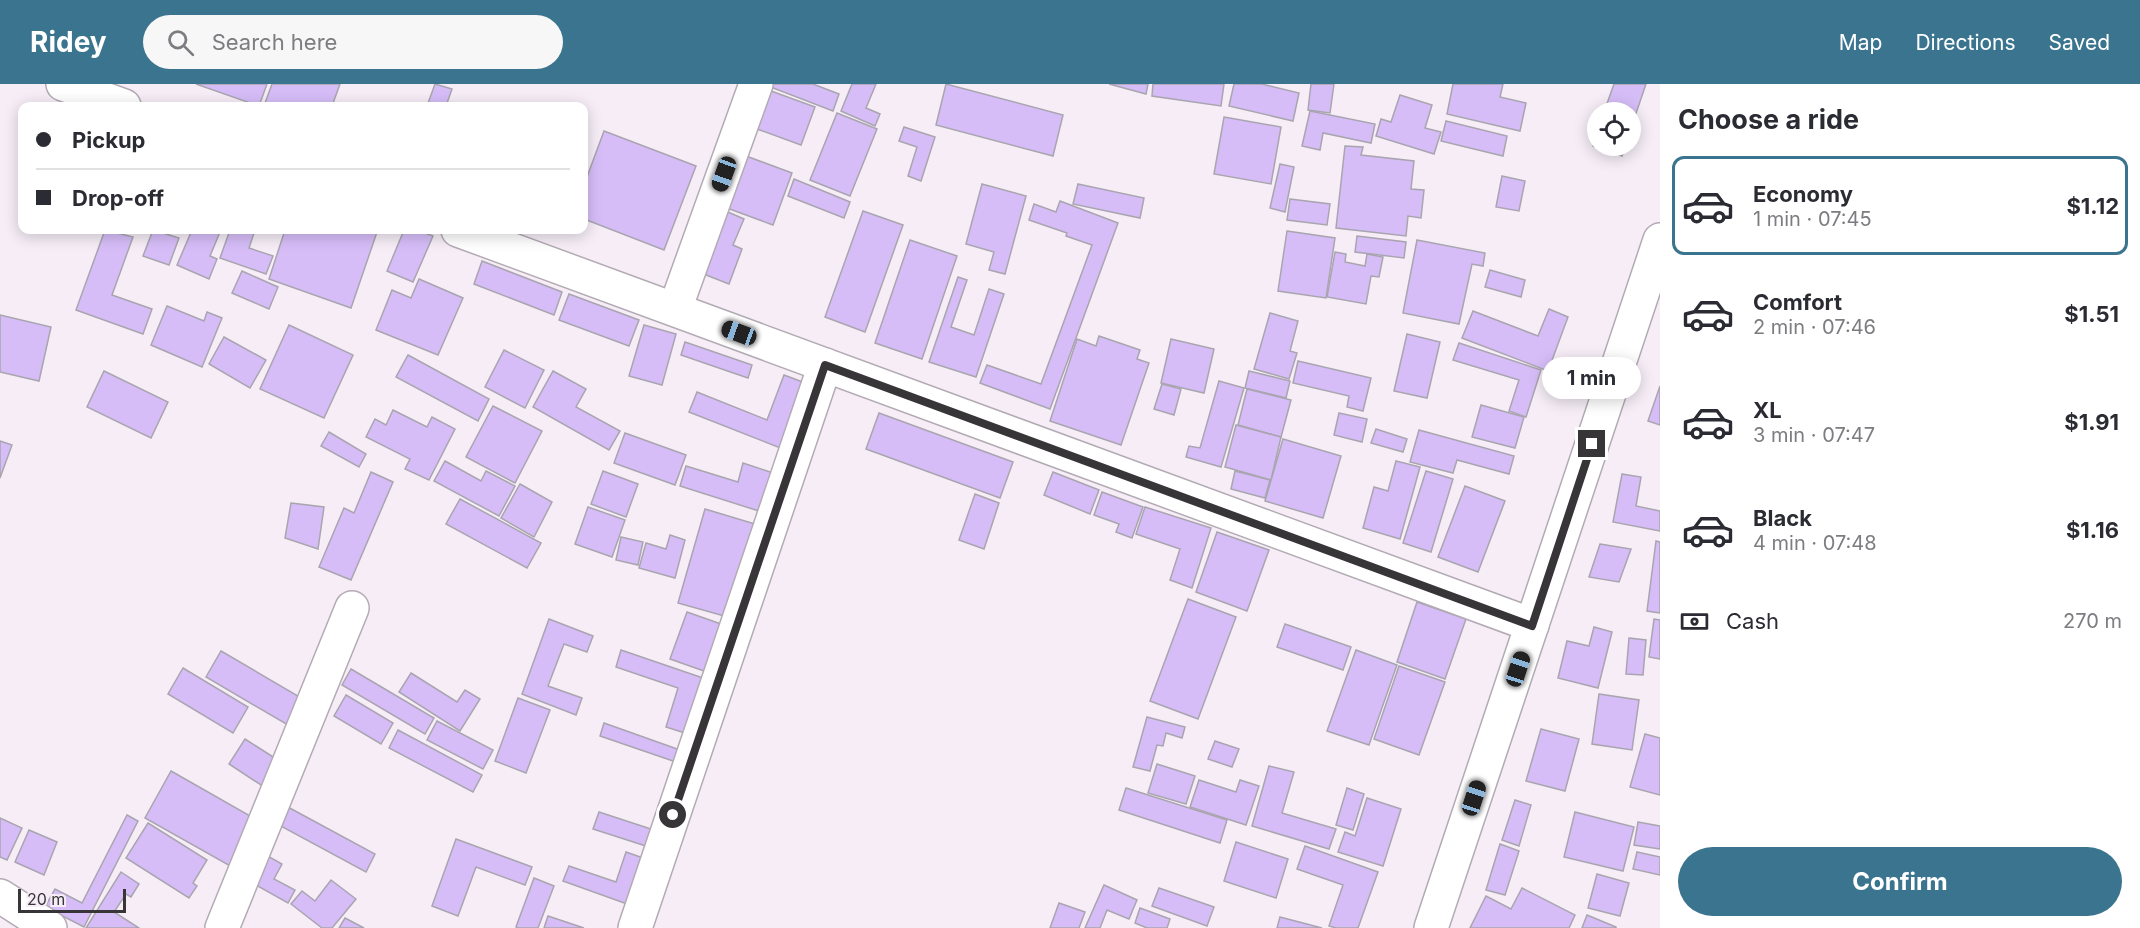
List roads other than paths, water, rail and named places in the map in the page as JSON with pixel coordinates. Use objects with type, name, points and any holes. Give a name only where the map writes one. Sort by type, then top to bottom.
[{"type":"street","points":[[63,84],[113,102]]},
{"type":"street","points":[[675,309],[756,84]]},
{"type":"street","points":[[469,234],[1532,626]]},
{"type":"street","points":[[1431,928],[1660,240]]},
{"type":"street","points":[[635,928],[825,365]]},
{"type":"street","points":[[222,928],[352,608]]},
{"type":"street","points":[[0,896],[50,928]]}]
